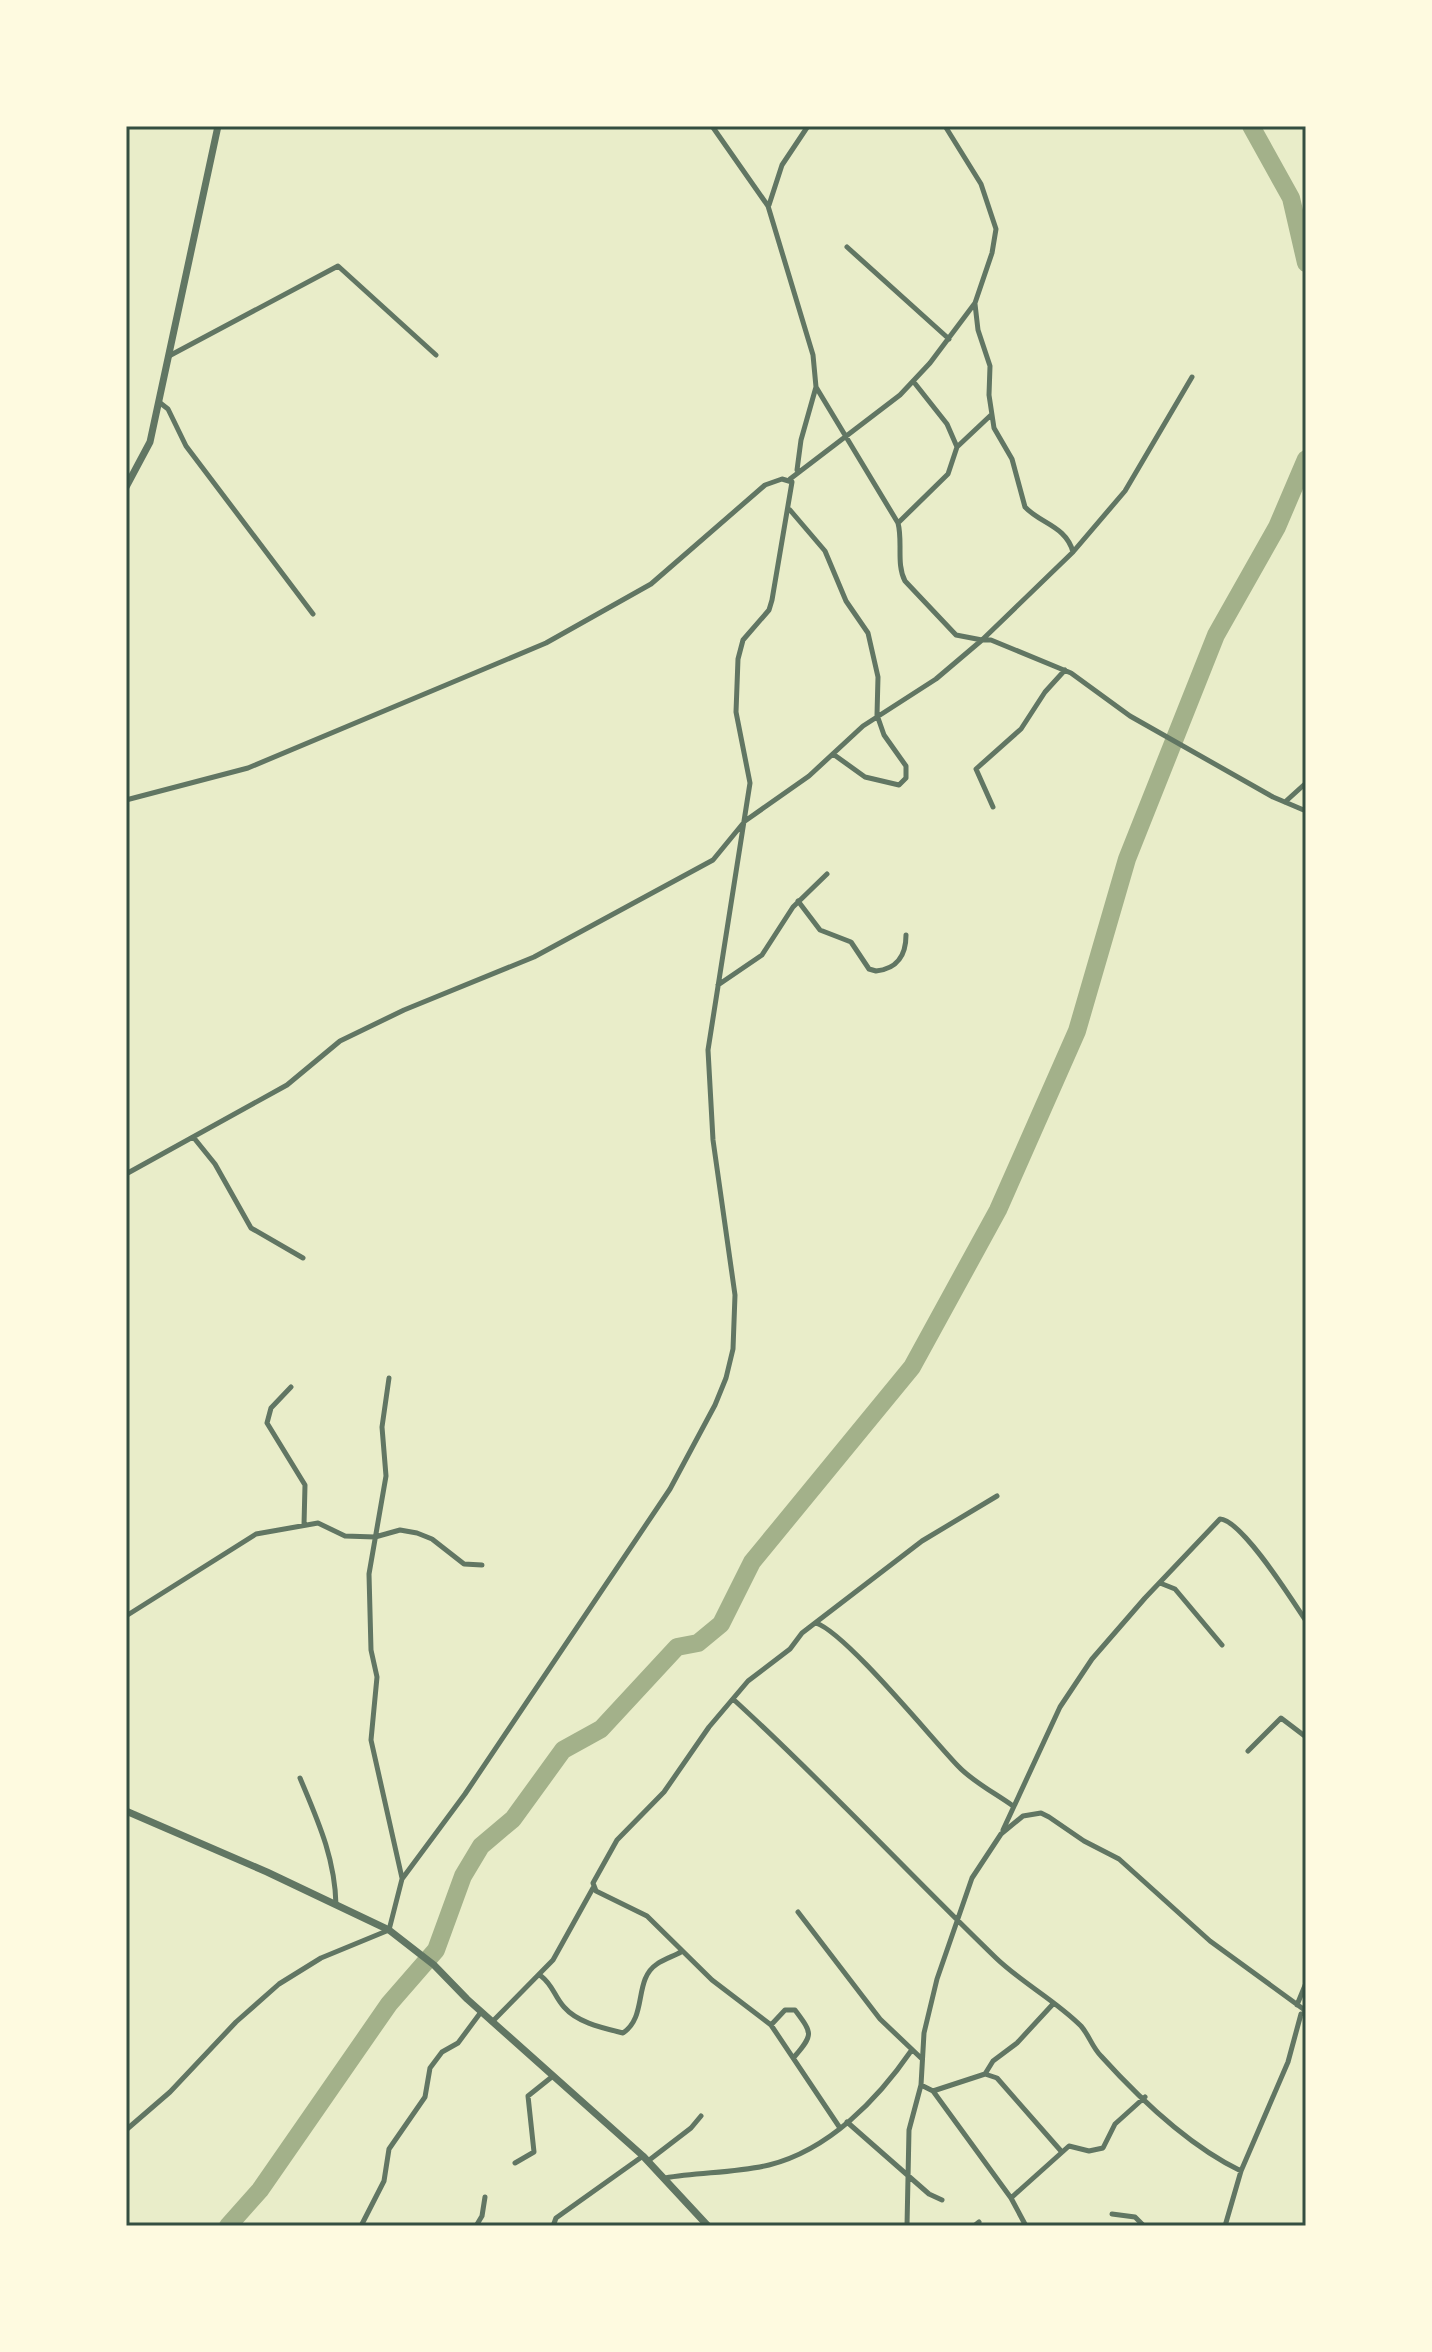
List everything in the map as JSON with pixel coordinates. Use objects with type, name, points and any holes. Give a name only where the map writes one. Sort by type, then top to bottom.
[{"type":"street","points":[[126,487],[150,442],[218,126]]},
{"type":"street","points":[[712,126],[768,206],[813,355],[816,387],[801,440],[797,472]]},
{"type":"street","points":[[768,206],[782,165],[808,126]]},
{"type":"street","points":[[389,1930],[402,1879],[465,1794],[670,1489],[696,1445],[726,1378],[733,1349],[735,1295],[708,1091],[710,1022],[750,783],[736,712],[738,659],[747,634],[769,610],[789,509],[790,479],[875,417],[913,381],[975,303],[992,253],[996,229],[981,184],[945,126]]},
{"type":"street","points":[[847,247],[949,339]]},
{"type":"street","points":[[168,357],[338,266],[436,355]]},
{"type":"street","points":[[975,303],[978,330],[990,366],[994,428],[1017,472],[1025,507],[1064,535],[1073,552]]},
{"type":"street","points":[[126,1174],[303,1074],[340,1041],[404,1010],[534,957],[713,860],[745,821],[809,776],[877,715],[936,679],[982,640],[1073,552],[1125,491],[1192,377]]},
{"type":"street","points":[[913,381],[947,424],[957,447]]},
{"type":"street","points":[[816,387],[898,523],[902,538],[901,574],[956,635],[991,640],[1065,670],[1130,716],[1306,811]]},
{"type":"street","points":[[158,401],[168,409],[186,446],[313,614]]},
{"type":"street","points":[[898,523],[948,474],[957,447],[991,414]]},
{"type":"street","points":[[126,800],[248,768],[546,643],[651,584],[758,490],[782,479],[790,479]]},
{"type":"street","points":[[789,509],[825,551],[846,601],[868,633],[878,677],[877,715],[884,735],[906,766],[904,783],[899,785],[865,777],[833,754]]},
{"type":"street","points":[[993,807],[976,769],[1021,729],[1045,692],[1065,670]]},
{"type":"street","points":[[1285,802],[1306,783]]},
{"type":"street","points":[[717,985],[762,955],[798,901],[827,874]]},
{"type":"street","points":[[798,901],[820,930],[851,942],[869,969],[876,971],[902,959],[906,952],[906,935]]},
{"type":"street","points":[[194,1138],[215,1164],[251,1228],[303,1258]]},
{"type":"street","points":[[389,1378],[382,1427],[386,1476],[369,1574],[371,1650],[377,1677],[371,1740],[402,1879]]},
{"type":"street","points":[[291,1387],[271,1408],[267,1423],[305,1485],[304,1525]]},
{"type":"street","points":[[492,2022],[507,2004],[541,1976],[566,1939],[617,1840],[664,1792],[694,1746],[733,1699],[815,1623],[922,1541],[997,1496]]},
{"type":"street","points":[[907,2226],[909,2130],[921,2085],[922,2059],[937,1979],[972,1878],[1001,1834],[1060,1707],[1109,1638],[1223,1518],[1257,1552],[1306,1621]]},
{"type":"street","points":[[126,1616],[256,1534],[304,1525],[318,1523],[345,1536],[375,1537],[389,1531],[417,1533],[432,1539],[464,1564],[482,1565]]},
{"type":"street","points":[[1159,1583],[1175,1589],[1222,1645]]},
{"type":"street","points":[[815,1623],[825,1626],[961,1769],[1013,1806]]},
{"type":"street","points":[[733,1699],[796,1755],[909,1874],[1004,1966],[1080,2025],[1099,2055],[1176,2126],[1241,2171]]},
{"type":"street","points":[[1248,1751],[1281,1718],[1306,1737]]},
{"type":"street","points":[[300,1778],[323,1831],[334,1871],[336,1905]]},
{"type":"street","points":[[126,1811],[389,1930],[434,1965],[481,2012],[645,2158],[708,2226]]},
{"type":"street","points":[[1001,1834],[1023,1816],[1041,1813],[1049,1817],[1135,1871],[1210,1941],[1306,2012],[1301,2014],[1288,2062],[1241,2171],[1225,2226]]},
{"type":"street","points":[[593,1888],[647,1916],[681,1952],[771,2025],[795,2056],[840,2128]]},
{"type":"street","points":[[798,1912],[880,2019],[922,2059]]},
{"type":"street","points":[[126,2130],[170,2092],[236,2022],[279,1984],[321,1958],[389,1930]]},
{"type":"street","points":[[541,1976],[553,1985],[564,2007],[593,2026],[623,2033],[640,2009],[642,1982],[655,1965],[681,1952]]},
{"type":"street","points":[[1297,2005],[1306,1983]]},
{"type":"street","points":[[985,2074],[993,2061],[1017,2043],[1053,2004]]},
{"type":"street","points":[[771,2025],[785,2010],[795,2010],[809,2033],[809,2041],[795,2056]]},
{"type":"street","points":[[361,2226],[384,2181],[389,2149],[425,2097],[430,2068],[442,2052],[458,2043],[481,2012]]},
{"type":"street","points":[[665,2178],[770,2165],[803,2151],[847,2122],[889,2082],[911,2051]]},
{"type":"street","points":[[933,2091],[985,2074],[997,2078],[1061,2151]]},
{"type":"street","points":[[515,2163],[534,2152],[528,2096],[553,2076]]},
{"type":"street","points":[[921,2085],[933,2091],[1011,2198],[1026,2226]]},
{"type":"street","points":[[1011,2198],[1069,2146],[1089,2151],[1103,2148],[1115,2124],[1145,2097]]},
{"type":"street","points":[[553,2226],[556,2218],[691,2128],[701,2116]]},
{"type":"street","points":[[847,2122],[929,2194],[942,2200]]},
{"type":"street","points":[[476,2226],[482,2216],[485,2197]]},
{"type":"street","points":[[1112,2214],[1135,2217],[1144,2226]]},
{"type":"waterway","points":[[1251,126],[1291,198],[1306,263]]},
{"type":"waterway","points":[[228,2226],[260,2190],[389,2004],[436,1950],[463,1876],[481,1846],[513,1819],[563,1750],[601,1729],[677,1647],[698,1643],[721,1624],[752,1562],[912,1367],[998,1210],[1077,1031],[1127,859],[1216,635],[1277,527],[1306,459]]}]
